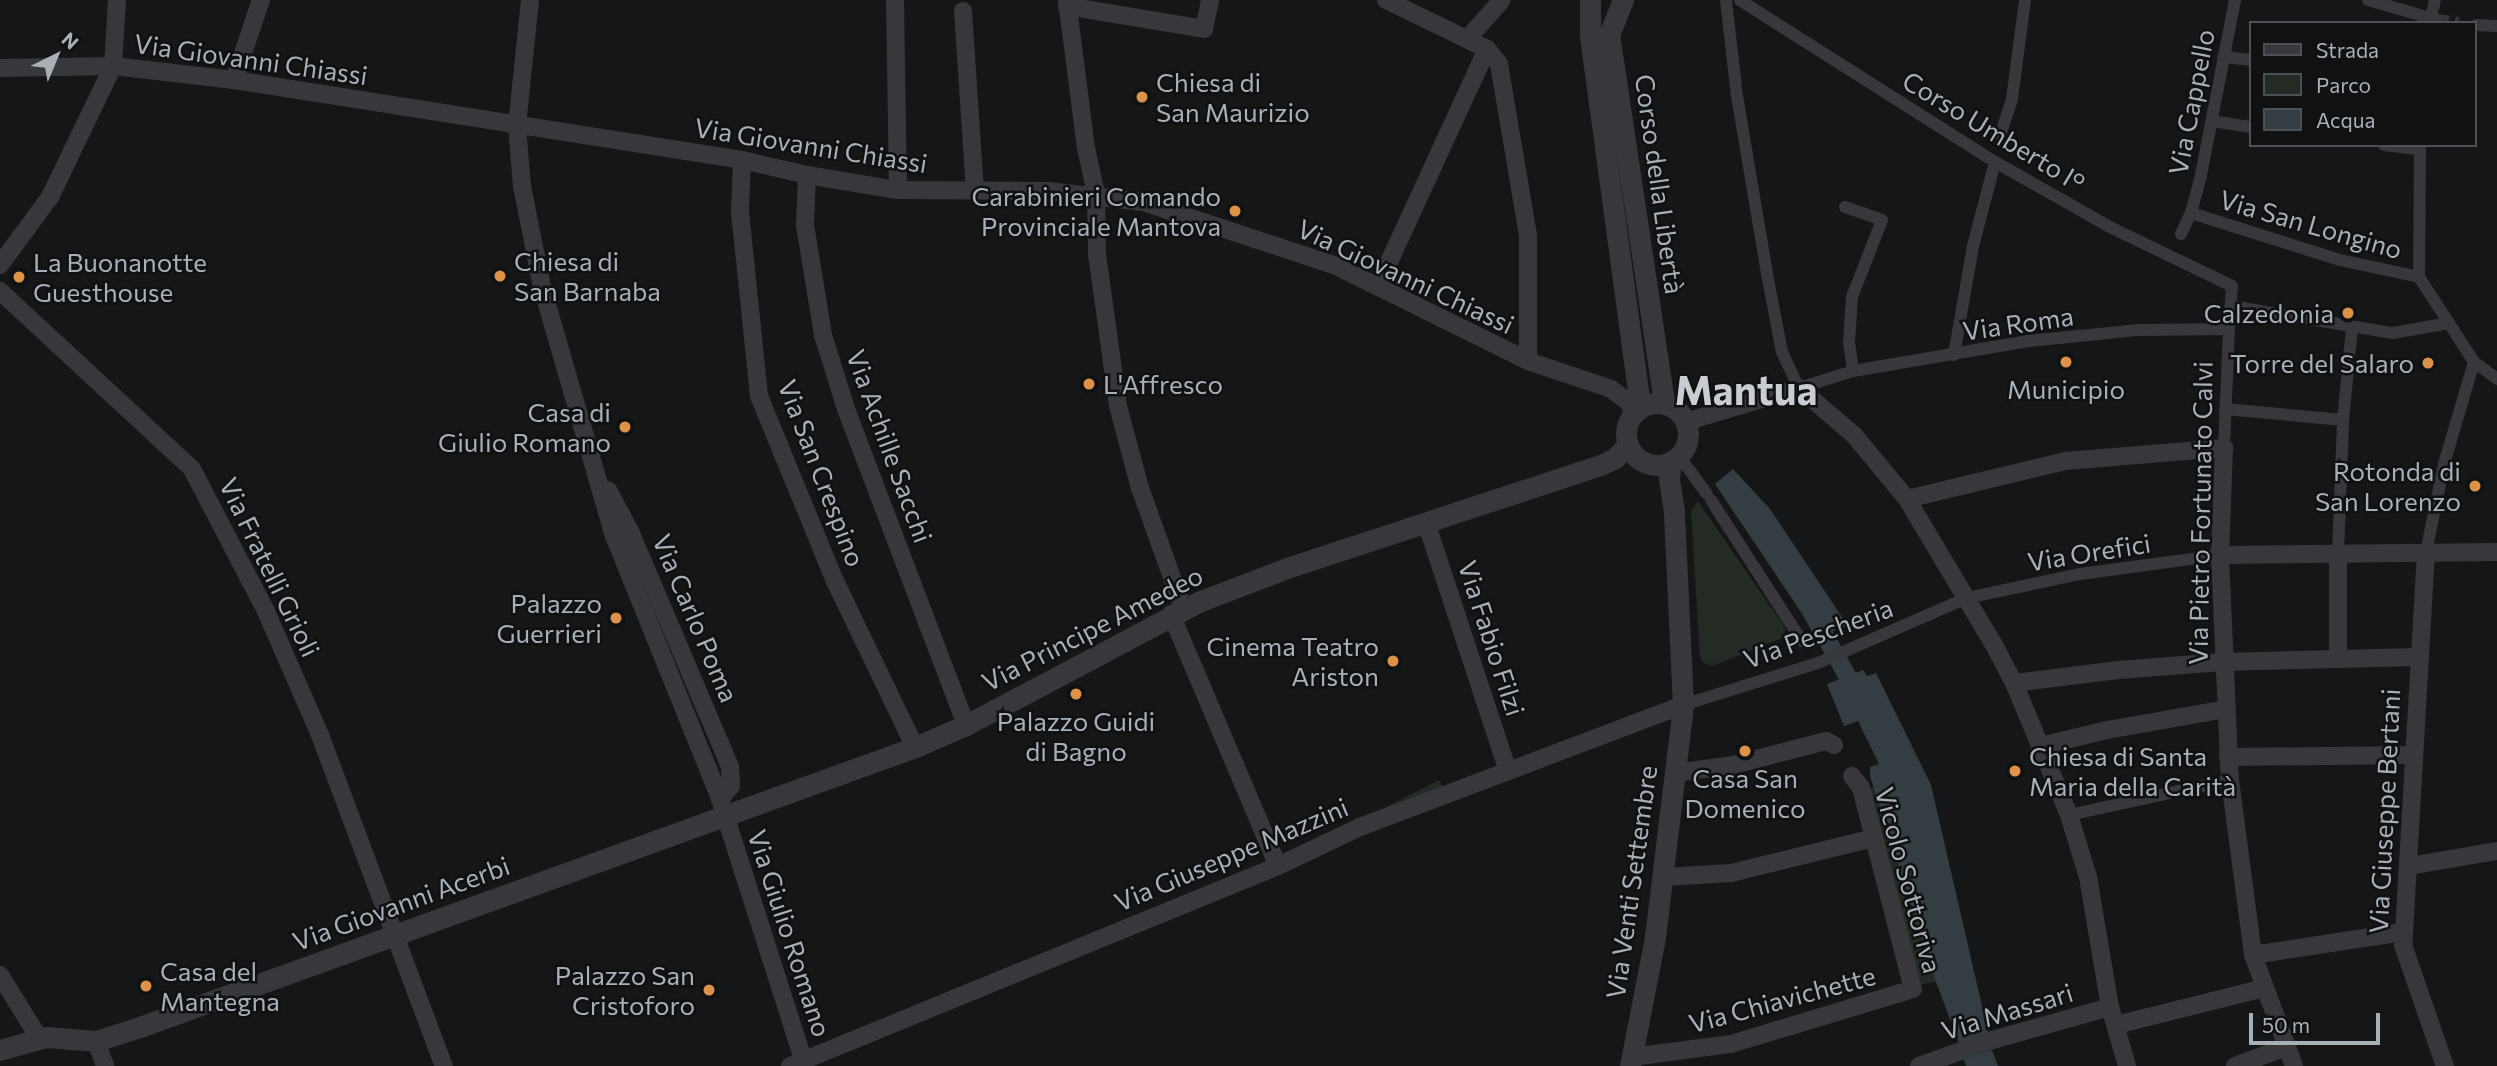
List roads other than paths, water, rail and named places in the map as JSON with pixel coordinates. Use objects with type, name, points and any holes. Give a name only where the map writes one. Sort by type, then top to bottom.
[{"type":"street","points":[[0,265],[50,197],[113,66],[117,0]]},
{"type":"street","points":[[234,80],[261,0]]},
{"type":"street","name":"Via Carlo Poma","points":[[530,0],[517,126],[522,186],[542,287],[614,536],[723,808]]},
{"type":"street","points":[[895,0],[898,190]]},
{"type":"street","points":[[1210,0],[1204,29],[1067,3],[1086,148],[1096,194],[1097,254],[1118,407],[1177,611],[1278,866]]},
{"type":"street","points":[[1386,0],[1468,38],[1487,49],[1499,64],[1528,236],[1528,361]]},
{"type":"street","points":[[1726,0],[1737,96],[1784,357],[1799,388],[1854,435],[1906,499],[2014,684],[2069,815],[2088,877],[2110,1007],[2127,1066]]},
{"type":"street","name":"Corso Umberto I°","points":[[1740,0],[1995,162],[2110,227],[2232,286]]},
{"type":"street","points":[[2000,136],[2012,99],[2025,0]]},
{"type":"street","name":"Via Cappello","points":[[2180,234],[2191,213],[2235,0]]},
{"type":"street","points":[[2368,0],[2433,20],[2435,0]]},
{"type":"street","points":[[1468,38],[1501,1]]},
{"type":"street","name":"Corso della Libertà","points":[[1599,11],[1664,404]]},
{"type":"street","name":"Corso della Libertà","points":[[1599,11],[1639,397],[1635,412]]},
{"type":"street","points":[[963,12],[975,191]]},
{"type":"street","points":[[2476,25],[2497,26]]},
{"type":"street","points":[[1378,286],[1439,148],[1487,49]]},
{"type":"street","points":[[2223,57],[2248,60]]},
{"type":"street","name":"Via Giovanni Chiassi","points":[[0,68],[113,66],[234,80],[742,160],[807,175],[898,190],[1096,194],[1143,202],[1336,266],[1528,361],[1558,373],[1597,382],[1623,397],[1635,412]]},
{"type":"street","points":[[2211,121],[2248,127]]},
{"type":"street","points":[[2419,147],[2419,277],[2474,362],[2497,379]]},
{"type":"street","name":"Via San Crespino","points":[[742,160],[740,212],[759,396],[834,579],[915,747]]},
{"type":"street","points":[[1954,355],[1973,246],[1995,162]]},
{"type":"street","name":"Via Achille Sacchi","points":[[807,175],[805,225],[823,335],[846,408],[966,725]]},
{"type":"street","points":[[1845,207],[1882,220],[1852,297],[1849,342],[1853,371]]},
{"type":"street","name":"Via San Longino","points":[[2191,213],[2340,260],[2419,277]]},
{"type":"street","name":"Via Pietro Fortunato Calvi","points":[[2232,286],[2231,306],[2225,329],[2220,555],[2228,757],[2253,955],[2294,1066]]},
{"type":"street","name":"Via Fratelli Grioli","points":[[0,290],[192,468],[270,622],[320,735],[444,1066]]},
{"type":"street","points":[[2231,306],[2352,328],[2403,332],[2449,323]]},
{"type":"street","points":[[2338,657],[2338,553],[2343,420],[2352,328]]},
{"type":"street","name":"Via Roma","points":[[1799,388],[1853,371],[2028,341],[2138,330],[2225,329]]},
{"type":"street","points":[[2426,552],[2439,485],[2474,362]]},
{"type":"street","points":[[1685,422],[1799,388]]},
{"type":"street","points":[[1650,404],[1664,404],[1678,411],[1685,422],[1688,440],[1675,459],[1647,464],[1637,457],[1628,445],[1626,430],[1635,412],[1650,404]]},
{"type":"street","points":[[2225,409],[2343,420]]},
{"type":"street","name":"Via Principe Amedeo","points":[[723,808],[915,747],[966,725],[1177,611],[1287,568],[1607,462],[1628,445]]},
{"type":"street","points":[[1906,499],[2065,461],[2224,448]]},
{"type":"street","points":[[1675,459],[1709,497],[1802,641]]},
{"type":"street","name":"Via Venti Settembre","points":[[1631,1062],[1655,937],[1683,705],[1673,504],[1669,478],[1675,459]]},
{"type":"street","name":"Via Fabio Filzi","points":[[1426,522],[1508,771]]},
{"type":"street","name":"Via Giuseppe Bertani","points":[[2426,552],[2403,932],[2406,958],[2445,1066]]},
{"type":"street","points":[[2220,555],[2497,552]]},
{"type":"street","name":"Via Orefici","points":[[1966,598],[2080,574],[2220,555]]},
{"type":"street","name":"Via Pescheria","points":[[1683,705],[1818,663],[1966,598]]},
{"type":"street","points":[[2014,684],[2118,670],[2223,662],[2418,657]]},
{"type":"street","name":"Via Giuseppe Mazzini","points":[[800,1064],[1278,866],[1360,827],[1683,705]]},
{"type":"street","points":[[2040,746],[2107,730],[2226,709]]},
{"type":"street","points":[[1675,773],[1733,765],[1826,741],[1833,745]]},
{"type":"street","points":[[2228,757],[2414,755]]},
{"type":"street","name":"Vicolo Sottoriva","points":[[1852,776],[1861,788],[1913,989],[1903,993]]},
{"type":"street","points":[[2069,815],[2230,780]]},
{"type":"street","name":"Via Giovanni Acerbi","points":[[96,1041],[287,975],[723,808]]},
{"type":"street","name":"Via Giulio Romano","points":[[723,808],[800,1064]]},
{"type":"street","points":[[1663,877],[1731,873],[1874,838]]},
{"type":"street","points":[[2409,866],[2497,851]]},
{"type":"street","points":[[2253,955],[2403,932]]},
{"type":"street","points":[[0,975],[38,1038]]},
{"type":"street","points":[[2116,1025],[2264,988]]},
{"type":"street","name":"Via Chiavichette","points":[[1631,1062],[1731,1044],[1903,993]]},
{"type":"street","name":"Via Massari","points":[[1919,1066],[1989,1041],[2110,1007]]},
{"type":"street","points":[[0,1051],[38,1038],[96,1041],[105,1066]]},
{"type":"street","points":[[2235,1066],[2286,1047]]},
{"type":"water","points":[[1733,469],[1770,509],[1848,626],[1817,636],[1715,484]]},
{"type":"water","points":[[1863,670],[1867,676],[1876,673],[1931,785],[1988,1032],[1959,1043],[1936,982],[1870,776],[1870,767],[1879,764],[1858,721],[1844,726],[1827,684]]},
{"type":"water","points":[[1992,1050],[1998,1066],[1966,1066],[1963,1058]]},
{"type":"waterway","points":[[1812,613],[1858,695]]},
{"type":"tunnel","points":[[2437,20],[2444,21]]},
{"type":"place","name":"Chiesa di San Maurizio","points":[[1142,97]]},
{"type":"place","name":"Carabinieri Comando Provinciale Mantova","points":[[1235,211]]},
{"type":"place","name":"Chiesa di San Barnaba","points":[[500,276]]},
{"type":"place","name":"La Buonanotte Guesthouse","points":[[19,277]]},
{"type":"place","name":"Calzedonia","points":[[2348,313]]},
{"type":"place","name":"Municipio","points":[[2066,362]]},
{"type":"place","name":"Torre del Salaro","points":[[2428,363]]},
{"type":"place","name":"L'Affresco","points":[[1089,384]]},
{"type":"place","name":"Casa di Giulio Romano","points":[[625,427]]},
{"type":"place","name":"Rotonda di San Lorenzo","points":[[2475,486]]},
{"type":"place","name":"Palazzo Guerrieri","points":[[616,618]]},
{"type":"place","name":"Cinema Teatro Ariston","points":[[1393,661]]},
{"type":"place","name":"Palazzo Guidi di Bagno","points":[[1076,694]]},
{"type":"place","name":"Casa San Domenico","points":[[1745,751]]},
{"type":"place","name":"Chiesa di Santa Maria della Carità","points":[[2015,771]]},
{"type":"place","name":"Casa del Mantegna","points":[[146,986]]},
{"type":"place","name":"Palazzo San Cristoforo","points":[[709,990]]},
{"type":"district","name":"Mantua","points":[[1746,389]]}]
